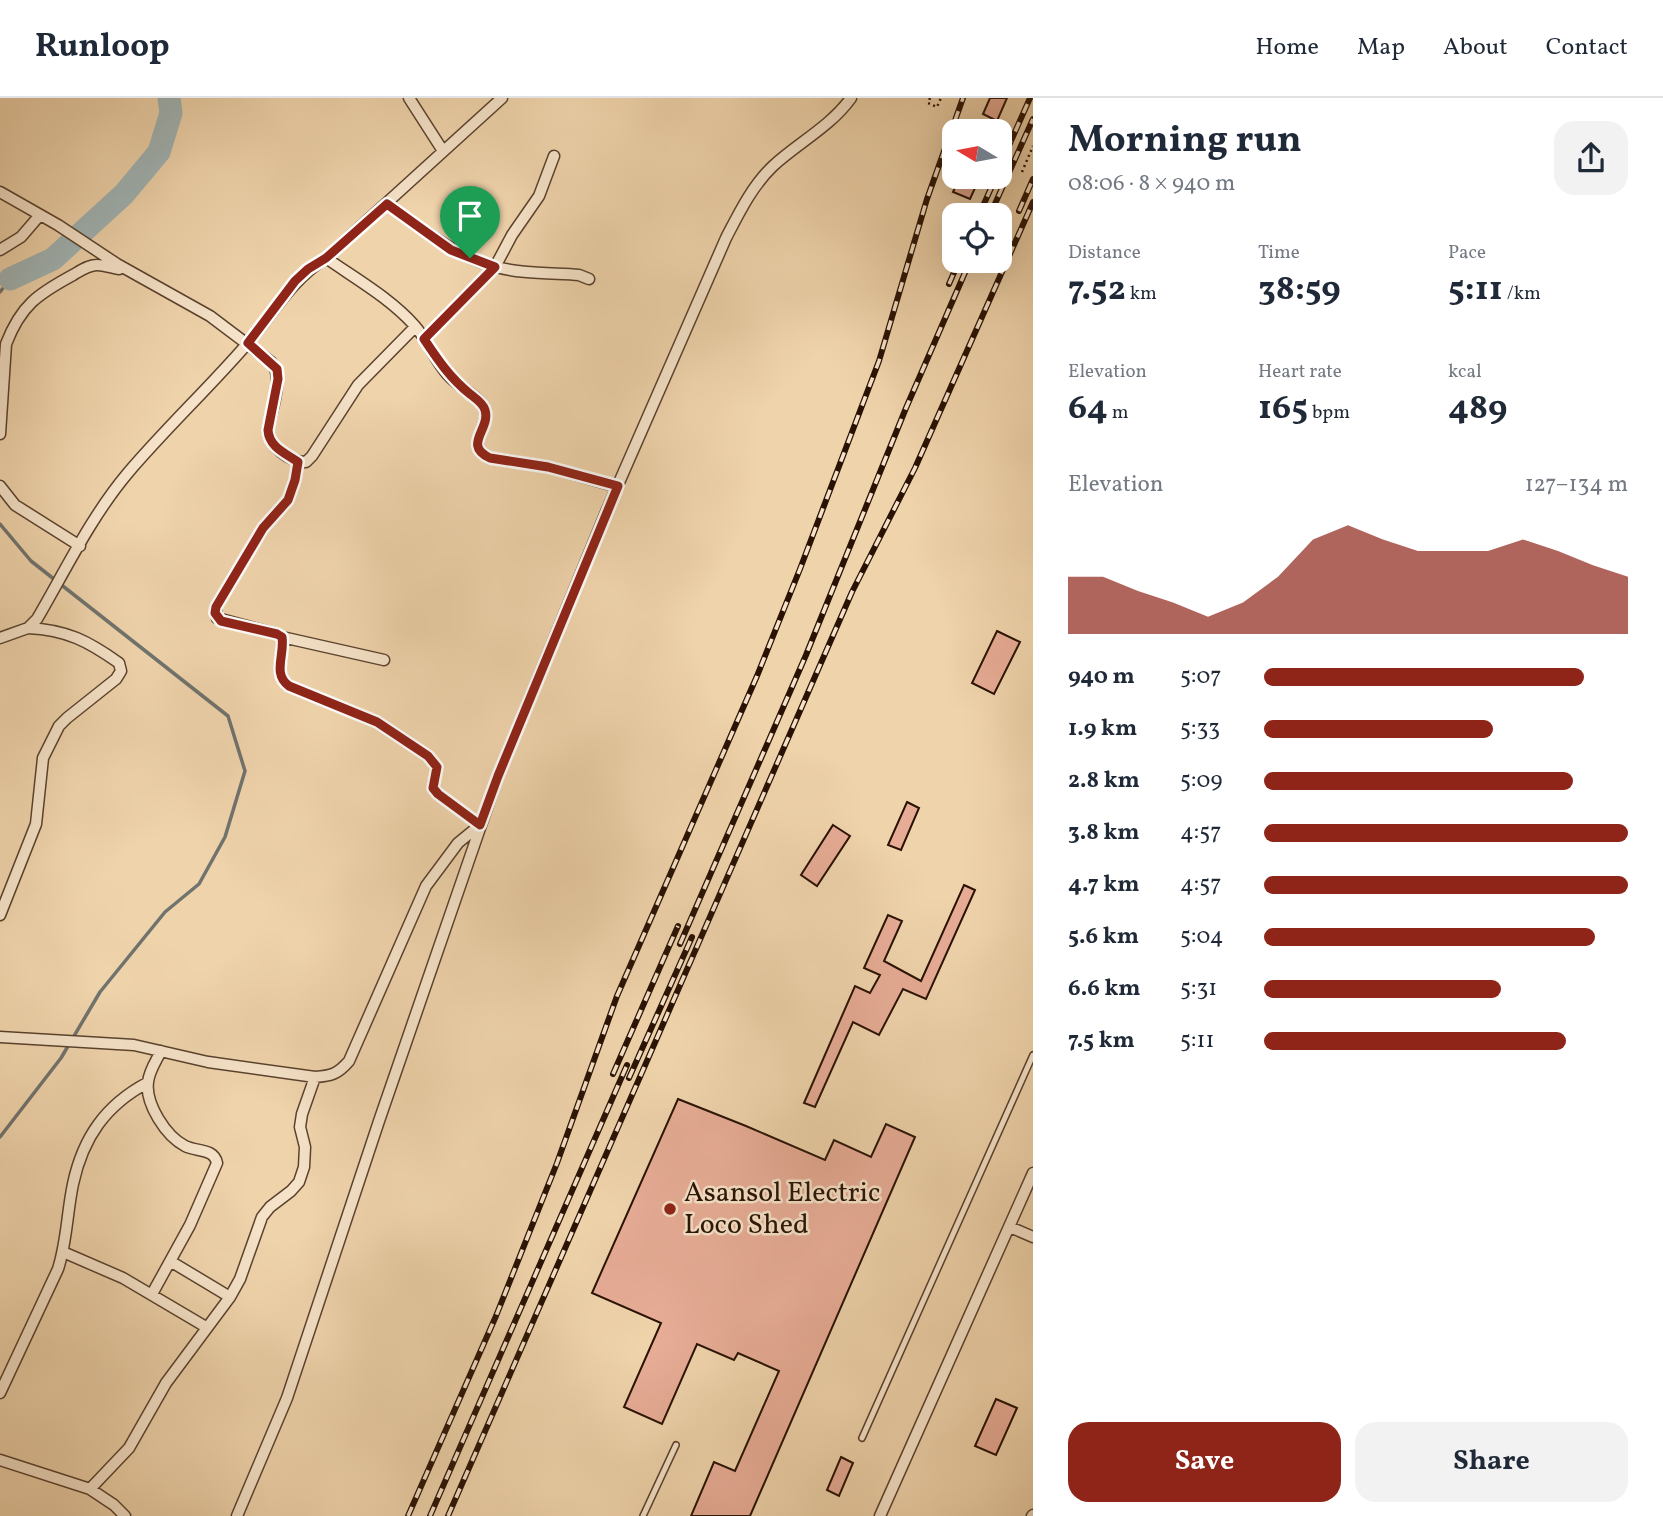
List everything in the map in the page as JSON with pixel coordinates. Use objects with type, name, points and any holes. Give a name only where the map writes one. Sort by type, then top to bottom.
[{"type":"street","points":[[410,98],[443,151]]},
{"type":"street","points":[[33,624],[77,550],[127,475],[248,343],[295,281],[326,258],[502,98]]},
{"type":"street","points":[[237,1516],[287,1398],[498,776],[618,486],[726,238],[748,197],[773,166],[843,109],[851,98]]},
{"type":"street","points":[[424,339],[495,267],[512,235],[539,195],[554,156]]},
{"type":"street","points":[[0,192],[58,225],[117,264],[210,316],[248,343],[277,369],[278,379],[268,437],[273,445],[298,462],[306,462],[313,456],[358,385],[415,327]]},
{"type":"street","points":[[387,204],[451,250],[495,267],[579,275],[589,279]]},
{"type":"street","points":[[0,250],[21,237],[40,215]]},
{"type":"street","points":[[326,258],[383,297],[415,327],[447,374],[480,402],[486,421],[478,438],[478,447],[482,454],[490,458],[548,467],[618,486]]},
{"type":"street","points":[[0,434],[6,344],[11,331],[29,304],[46,290],[88,267],[96,265],[130,271]]},
{"type":"street","points":[[298,462],[288,500],[263,528],[215,613],[221,621],[384,660]]},
{"type":"street","points":[[0,486],[15,505],[77,550]]},
{"type":"street","points":[[0,638],[33,624],[60,630],[119,663],[121,671],[116,679],[59,726],[43,758],[36,824],[5,890],[0,915]]},
{"type":"street","points":[[282,637],[279,673],[282,680],[289,686],[377,722],[428,756],[437,767],[433,788],[480,825]]},
{"type":"street","points":[[0,1037],[134,1045],[208,1062],[314,1077],[331,1076],[341,1071],[349,1061],[426,886],[458,843],[480,825]]},
{"type":"street","points":[[152,1294],[190,1225],[217,1163],[216,1157],[210,1153],[188,1148],[167,1131],[150,1097],[148,1083],[151,1071],[162,1051]]},
{"type":"street","points":[[90,1489],[129,1448],[166,1383],[230,1297],[240,1279],[262,1217],[299,1182],[304,1167],[305,1147],[300,1127],[314,1077]]},
{"type":"street","points":[[0,1393],[58,1269],[79,1163],[98,1124],[109,1110],[128,1093],[148,1083]]},
{"type":"street","points":[[880,1516],[1033,1173]]},
{"type":"street","points":[[1010,1227],[1033,1237]]},
{"type":"street","points":[[63,1252],[152,1294],[206,1327]]},
{"type":"street","points":[[170,1261],[230,1297]]},
{"type":"street","points":[[0,1460],[90,1489],[125,1516]]},
{"type":"lane","points":[[862,1438],[1033,1055]]},
{"type":"lane","points":[[643,1516],[676,1445]]},
{"type":"path","points":[[930,98],[928,103],[937,107],[941,98]]},
{"type":"path","points":[[1022,172],[1033,146]]},
{"type":"building","points":[[990,98],[1007,98],[998,119],[983,114]]},
{"type":"building","points":[[954,189],[975,189],[970,199],[953,192]]},
{"type":"building","points":[[997,631],[1020,642],[994,694],[972,683]]},
{"type":"building","points":[[907,802],[919,808],[901,850],[888,845]]},
{"type":"building","points":[[833,825],[850,836],[817,886],[801,875]]},
{"type":"building","points":[[964,885],[975,890],[926,999],[903,989],[879,1035],[853,1022],[815,1107],[804,1103],[855,986],[870,993],[880,975],[864,968],[888,915],[902,921],[884,961],[921,981]]},
{"type":"building","points":[[678,1099],[825,1160],[834,1140],[871,1157],[886,1124],[915,1137],[750,1516],[691,1516],[714,1462],[735,1471],[779,1371],[738,1353],[734,1360],[697,1344],[662,1424],[624,1407],[661,1323],[592,1293]]},
{"type":"building","points":[[996,1399],[1017,1408],[996,1455],[975,1446]]},
{"type":"building","points":[[841,1457],[853,1463],[839,1496],[827,1490]]},
{"type":"waterway","points":[[10,279],[53,259],[124,194],[159,152],[171,113],[169,98]]},
{"type":"waterway","points":[[0,292],[10,279]]},
{"type":"waterway","points":[[0,524],[31,561],[228,716],[245,771],[225,837],[199,884],[165,912],[100,992],[61,1058],[0,1137]]},
{"type":"railway","points":[[408,1516],[496,1316],[557,1163],[617,996],[757,676],[800,569],[879,361],[927,199],[963,98]]},
{"type":"railway","points":[[1012,139],[1030,98]]},
{"type":"railway","points":[[995,203],[1033,119]]},
{"type":"railway","points":[[1019,211],[1033,179]]},
{"type":"railway","points":[[984,203],[991,189]]},
{"type":"railway","points":[[448,1516],[852,592],[915,468],[1033,202]]},
{"type":"railway","points":[[949,284],[954,273]]},
{"type":"railway","points":[[680,944],[806,655],[906,408],[965,273]]},
{"type":"railway","points":[[613,1074],[678,926]]},
{"type":"railway","points":[[629,1078],[692,937]]},
{"type":"railway","points":[[430,1516],[627,1065]]},
{"type":"place","name":"Asansol Electric Loco Shed","points":[[670,1209]]},
{"type":"route","points":[[387,204],[451,250],[470,258],[495,267],[424,339],[447,374],[480,402],[485,411],[486,421],[478,438],[478,447],[482,454],[490,458],[548,467],[618,486],[480,825],[433,788],[437,767],[434,760],[377,722],[289,686],[282,680],[279,673],[282,637],[221,621],[215,613],[263,528],[288,500],[298,462],[273,445],[268,437],[278,379],[277,369],[248,343],[295,281],[326,258],[387,204]]}]
